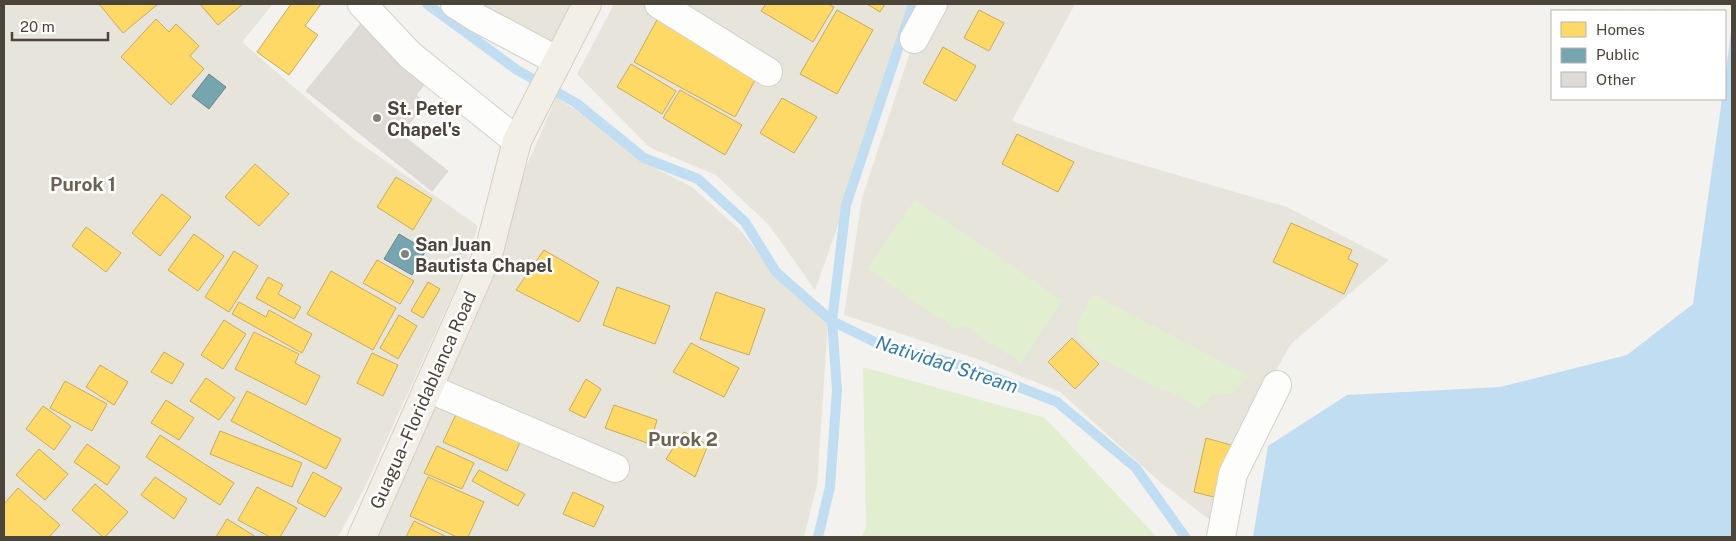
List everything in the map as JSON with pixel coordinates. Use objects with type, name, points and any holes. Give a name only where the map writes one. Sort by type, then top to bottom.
[{"type":"main road","name":"Guagua–Floridablanca Road","points":[[362,537],[490,252],[516,141],[587,4]]},
{"type":"street","points":[[362,4],[410,54],[516,141]]},
{"type":"street","points":[[456,4],[478,18],[550,74]]},
{"type":"street","points":[[659,4],[768,72]]},
{"type":"street","points":[[914,39],[933,4]]},
{"type":"street","points":[[1221,537],[1233,474],[1277,385]]},
{"type":"street","points":[[428,388],[616,468]]},
{"type":"shaded area","name":"Purok 1","points":[[4,4],[273,4],[242,42],[354,139],[478,226],[463,272],[365,487],[338,537],[4,537]]},
{"type":"shaded area","points":[[454,4],[589,4],[552,71]]},
{"type":"shaded area","points":[[614,4],[917,4],[815,290],[769,225],[716,175],[649,147],[577,74]]},
{"type":"shaded area","points":[[926,4],[1075,4],[1012,121],[1098,152],[1287,207],[1389,260],[1291,344],[1254,409],[1210,520],[1160,482],[1060,392],[983,361],[844,315],[862,198]]},
{"type":"shaded area","name":"Purok 2","points":[[556,98],[576,110],[639,160],[692,187],[740,230],[773,271],[828,322],[817,485],[804,537],[361,537],[376,512]]},
{"type":"green space","points":[[915,200],[1063,301],[1021,363],[966,327],[953,329],[944,319],[939,318],[867,268]]},
{"type":"green space","points":[[1094,295],[1250,376],[1232,393],[1212,395],[1207,404],[1199,408],[1169,391],[1153,387],[1100,358],[1086,347],[1079,338],[1077,327],[1082,312]]},
{"type":"green space","points":[[863,367],[1045,418],[1155,537],[862,537],[866,526]]},
{"type":"water","points":[[1732,24],[1732,537],[1253,537],[1268,446],[1347,395],[1500,387],[1627,355],[1693,304],[1722,100],[1726,100],[1726,70]]},
{"type":"building: Homes","points":[[99,4],[158,4],[123,33]]},
{"type":"building: Homes","points":[[200,4],[243,4],[218,25]]},
{"type":"building: Homes","points":[[291,4],[321,4],[305,26],[318,35],[289,75],[257,52]]},
{"type":"building: Homes","points":[[766,4],[828,4],[834,7],[813,42],[761,11]]},
{"type":"building: Homes","points":[[867,4],[885,4],[880,12]]},
{"type":"building: Homes","points":[[837,10],[873,30],[837,94],[800,74]]},
{"type":"building: Homes","points":[[979,10],[1004,23],[989,51],[964,38]]},
{"type":"building: Homes","points":[[658,18],[759,73],[735,117],[634,62]]},
{"type":"building: Homes","points":[[156,19],[169,32],[176,24],[199,46],[190,56],[204,69],[171,105],[121,57]]},
{"type":"building: Homes","points":[[943,47],[976,66],[956,101],[923,83]]},
{"type":"building: Homes","points":[[631,64],[676,91],[662,114],[617,87]]},
{"type":"building: Homes","points":[[680,90],[742,125],[725,155],[663,118]]},
{"type":"building: Homes","points":[[782,98],[817,117],[794,153],[760,133]]},
{"type":"building: Homes","points":[[1017,134],[1074,162],[1058,192],[1002,164]]},
{"type":"building: Homes","points":[[255,164],[289,194],[259,226],[225,197]]},
{"type":"building: Homes","points":[[396,177],[432,199],[413,230],[377,207]]},
{"type":"building: Homes","points":[[162,194],[191,217],[160,256],[132,233]]},
{"type":"building: Homes","points":[[1291,223],[1352,250],[1348,259],[1358,264],[1344,294],[1273,262]]},
{"type":"building: Homes","points":[[86,227],[121,253],[106,272],[72,246]]},
{"type":"building: Homes","points":[[194,234],[224,256],[198,291],[168,270]]},
{"type":"building: Homes","points":[[544,250],[599,282],[579,322],[516,290]]},
{"type":"building: Homes","points":[[234,251],[258,266],[229,312],[205,297]]},
{"type":"building: Homes","points":[[377,260],[414,281],[400,304],[363,283]]},
{"type":"building: Homes","points":[[331,271],[396,308],[373,350],[307,314]]},
{"type":"building: Homes","points":[[268,277],[283,285],[278,294],[301,307],[294,319],[256,298]]},
{"type":"building: Homes","points":[[428,282],[440,289],[423,318],[411,311]]},
{"type":"building: Homes","points":[[617,287],[670,306],[655,344],[603,325]]},
{"type":"building: Homes","points":[[716,292],[765,309],[749,355],[700,339]]},
{"type":"building: Homes","points":[[239,302],[266,317],[269,310],[312,334],[302,353],[232,314]]},
{"type":"building: Homes","points":[[399,315],[417,326],[398,359],[380,348]]},
{"type":"building: Homes","points":[[224,320],[246,334],[223,369],[201,355]]},
{"type":"building: Homes","points":[[254,332],[299,354],[295,363],[320,376],[306,405],[235,369]]},
{"type":"building: Homes","points":[[1072,338],[1099,364],[1075,389],[1048,362]]},
{"type":"building: Homes","points":[[691,343],[739,368],[724,397],[673,372]]},
{"type":"building: Homes","points":[[164,352],[184,364],[172,384],[151,372]]},
{"type":"building: Homes","points":[[372,353],[398,365],[383,396],[357,383]]},
{"type":"building: Homes","points":[[100,365],[128,382],[114,405],[86,387]]},
{"type":"building: Homes","points":[[206,378],[235,398],[219,420],[190,401]]},
{"type":"building: Homes","points":[[586,379],[601,389],[585,418],[569,410]]},
{"type":"building: Homes","points":[[65,381],[107,404],[92,431],[50,408]]},
{"type":"building: Homes","points":[[247,391],[341,439],[326,469],[231,421]]},
{"type":"building: Homes","points":[[166,400],[194,418],[179,440],[151,423]]},
{"type":"building: Homes","points":[[614,405],[657,420],[650,444],[605,428]]},
{"type":"building: Homes","points":[[43,406],[71,426],[54,450],[26,429]]},
{"type":"building: Homes","points":[[458,410],[522,438],[507,471],[443,442]]},
{"type":"building: Homes","points":[[220,431],[302,463],[292,487],[210,454]]},
{"type":"building: Homes","points":[[684,432],[708,445],[695,477],[666,459]]},
{"type":"building: Homes","points":[[160,435],[234,483],[220,505],[146,457]]},
{"type":"building: Homes","points":[[1206,438],[1238,447],[1222,499],[1194,492]]},
{"type":"building: Homes","points":[[87,444],[120,467],[107,485],[74,462]]},
{"type":"building: Homes","points":[[437,446],[474,463],[462,489],[424,473]]},
{"type":"building: Homes","points":[[39,449],[68,474],[45,500],[16,475]]},
{"type":"building: Homes","points":[[479,470],[525,494],[518,506],[472,481]]},
{"type":"building: Homes","points":[[313,472],[342,488],[325,517],[297,502]]},
{"type":"building: Homes","points":[[155,477],[187,499],[174,519],[141,495]]},
{"type":"building: Homes","points":[[428,477],[484,502],[468,537],[457,537],[410,516]]},
{"type":"building: Homes","points":[[95,484],[128,512],[105,537],[72,510]]},
{"type":"building: Homes","points":[[257,487],[297,508],[280,537],[270,537],[238,520]]},
{"type":"building: Homes","points":[[18,488],[60,525],[49,537],[6,537],[4,535],[4,504]]},
{"type":"building: Homes","points":[[573,492],[604,506],[594,527],[563,514]]},
{"type":"building: Homes","points":[[227,519],[256,537],[216,537]]},
{"type":"building: Homes","points":[[414,521],[447,537],[406,537]]},
{"type":"building: Public","points":[[209,74],[226,87],[209,109],[192,96]]},
{"type":"building: Public","name":"San Juan Bautista Chapel","points":[[399,234],[426,250],[412,275],[384,259]]},
{"type":"building: Other","name":"St. Peter Chapel's","points":[[363,21],[431,76],[416,95],[426,103],[401,134],[448,171],[432,191],[306,91]]},
{"type":"waterway","name":"Natividad Stream","points":[[427,4],[517,70],[576,103],[644,158],[698,179],[745,222],[776,272],[832,321],[879,344],[965,366],[1057,402],[1136,468],[1185,537]]},
{"type":"waterway","points":[[818,537],[830,487],[837,390],[832,321],[846,205],[913,4]]},
{"type":"place","name":"St. Peter Chapel's","points":[[377,118]]},
{"type":"place","name":"San Juan Bautista Chapel","points":[[405,254]]},
{"type":"district","name":"Purok 1","points":[[83,184]]},
{"type":"district","name":"Purok 2","points":[[683,439]]}]
